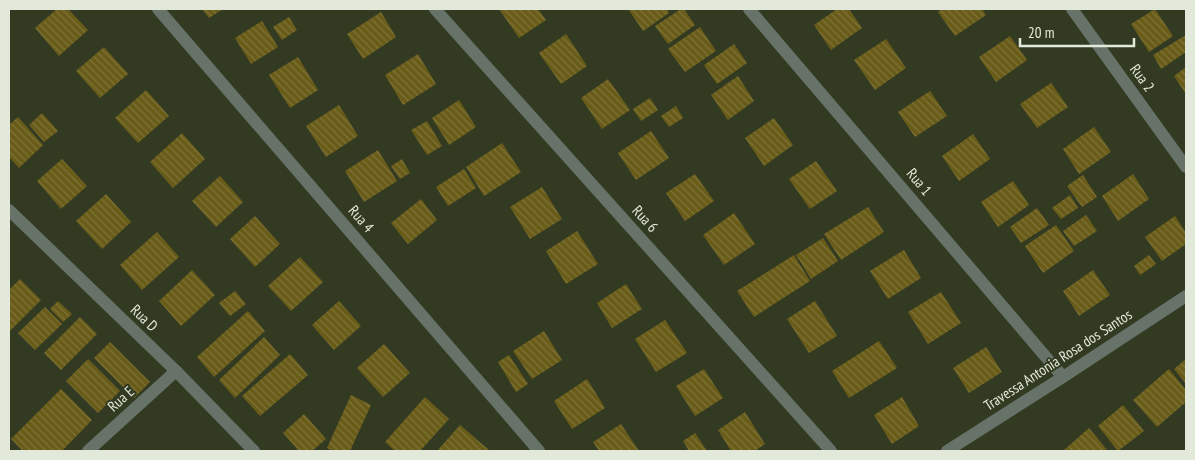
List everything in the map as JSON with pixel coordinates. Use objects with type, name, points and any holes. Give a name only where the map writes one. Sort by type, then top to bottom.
[{"type":"street","name":"Rua 4","points":[[158,9],[539,451]]},
{"type":"street","name":"Rua 6","points":[[435,9],[831,451]]},
{"type":"street","name":"Rua 1","points":[[749,9],[1063,377]]},
{"type":"street","name":"Rua 2","points":[[1072,9],[1186,167]]},
{"type":"street","name":"Rua D","points":[[9,210],[176,371],[254,451]]},
{"type":"street","name":"Travessa Antonia Rosa dos Santos","points":[[947,451],[1186,296]]},
{"type":"street","name":"Rua E","points":[[88,451],[176,371]]},
{"type":"building","points":[[57,9],[68,9],[88,30],[59,56],[35,28]]},
{"type":"building","points":[[202,9],[223,9],[209,18]]},
{"type":"building","points":[[499,9],[538,9],[546,20],[519,38]]},
{"type":"building","points":[[628,9],[667,9],[669,13],[643,31]]},
{"type":"building","points":[[681,9],[684,9],[695,25],[668,44],[655,26]]},
{"type":"building","points":[[837,9],[849,9],[862,28],[831,50],[814,25]]},
{"type":"building","points":[[942,9],[982,9],[986,15],[955,36],[938,12]]},
{"type":"building","points":[[1155,9],[1173,36],[1149,52],[1131,24]]},
{"type":"building","points":[[381,12],[396,37],[363,59],[347,34]]},
{"type":"building","points":[[289,17],[297,30],[282,40],[273,27]]},
{"type":"building","points":[[262,21],[278,47],[251,64],[235,38]]},
{"type":"building","points":[[700,27],[716,51],[685,72],[668,49]]},
{"type":"building","points":[[566,34],[587,66],[561,84],[539,53]]},
{"type":"building","points":[[1186,35],[1186,52],[1161,69],[1153,55]]},
{"type":"building","points":[[1010,36],[1027,60],[996,82],[979,57]]},
{"type":"building","points":[[886,39],[906,68],[875,90],[854,60]]},
{"type":"building","points":[[734,44],[747,63],[717,84],[704,65]]},
{"type":"building","points":[[104,47],[128,74],[100,98],[76,71]]},
{"type":"building","points":[[418,54],[436,84],[403,105],[385,75]]},
{"type":"building","points":[[298,57],[318,90],[290,108],[269,75]]},
{"type":"building","points":[[1186,67],[1186,94],[1174,76]]},
{"type":"building","points":[[738,76],[754,101],[728,120],[711,95]]},
{"type":"building","points":[[608,79],[630,110],[602,129],[581,98]]},
{"type":"building","points":[[1051,83],[1068,107],[1037,128],[1020,104]]},
{"type":"building","points":[[146,90],[169,116],[138,143],[115,118]]},
{"type":"building","points":[[930,91],[947,116],[915,137],[898,112]]},
{"type":"building","points":[[650,98],[658,110],[641,121],[633,109]]},
{"type":"building","points":[[459,100],[476,127],[449,145],[432,118]]},
{"type":"building","points":[[339,105],[358,136],[326,157],[306,126]]},
{"type":"building","points":[[676,106],[683,118],[669,127],[661,116]]},
{"type":"building","points":[[42,113],[58,131],[44,142],[29,125]]},
{"type":"building","points":[[18,117],[43,145],[19,168],[9,157],[9,125]]},
{"type":"building","points":[[774,118],[793,145],[764,166],[745,138]]},
{"type":"building","points":[[427,121],[442,146],[427,155],[411,130]]},
{"type":"building","points":[[1094,127],[1111,152],[1079,174],[1063,149]]},
{"type":"building","points":[[651,131],[669,158],[636,180],[618,153]]},
{"type":"building","points":[[182,133],[205,159],[173,188],[150,162]]},
{"type":"building","points":[[973,134],[990,159],[959,181],[942,156]]},
{"type":"building","points":[[502,143],[521,172],[484,196],[466,167]]},
{"type":"building","points":[[378,150],[397,181],[364,202],[345,171]]},
{"type":"building","points":[[62,159],[87,186],[61,209],[37,181]]},
{"type":"building","points":[[402,159],[410,173],[400,179],[391,166]]},
{"type":"building","points":[[816,161],[837,191],[810,209],[789,179]]},
{"type":"building","points":[[464,169],[476,188],[448,206],[436,187]]},
{"type":"building","points":[[695,174],[714,201],[685,221],[666,193]]},
{"type":"building","points":[[1133,174],[1149,199],[1118,221],[1102,196]]},
{"type":"building","points":[[1083,175],[1097,197],[1082,207],[1067,186]]},
{"type":"building","points":[[220,176],[243,202],[216,227],[192,201]]},
{"type":"building","points":[[1013,181],[1029,205],[998,227],[981,202]]},
{"type":"building","points":[[542,187],[562,219],[530,239],[510,207]]},
{"type":"building","points":[[106,194],[131,222],[102,249],[76,221]]},
{"type":"building","points":[[1070,195],[1078,208],[1061,219],[1052,208]]},
{"type":"building","points":[[421,199],[437,220],[408,244],[391,223]]},
{"type":"building","points":[[868,207],[884,232],[841,260],[824,234]]},
{"type":"building","points":[[1037,208],[1049,225],[1021,243],[1010,227]]},
{"type":"building","points":[[734,213],[755,244],[724,265],[703,235]]},
{"type":"building","points":[[1086,215],[1097,231],[1074,246],[1063,231]]},
{"type":"building","points":[[255,216],[280,244],[255,267],[230,239]]},
{"type":"building","points":[[1175,216],[1186,233],[1186,244],[1162,261],[1145,237]]},
{"type":"building","points":[[1056,225],[1074,251],[1043,273],[1025,246]]},
{"type":"building","points":[[577,231],[598,264],[566,284],[546,251]]},
{"type":"building","points":[[157,232],[179,257],[142,290],[120,265]]},
{"type":"building","points":[[823,238],[838,261],[811,279],[796,255]]},
{"type":"building","points":[[904,250],[921,278],[888,299],[870,271]]},
{"type":"building","points":[[794,255],[810,281],[754,317],[737,291]]},
{"type":"building","points":[[1149,255],[1156,264],[1140,275],[1134,266]]},
{"type":"building","points":[[300,257],[323,282],[291,311],[268,286]]},
{"type":"building","points":[[192,270],[215,295],[181,326],[159,301]]},
{"type":"building","points":[[1093,270],[1110,295],[1079,316],[1063,291]]},
{"type":"building","points":[[20,279],[41,300],[9,332],[9,290]]},
{"type":"building","points":[[626,284],[642,309],[612,328],[597,303]]},
{"type":"building","points":[[235,291],[246,304],[230,316],[219,303]]},
{"type":"building","points":[[941,292],[961,323],[928,344],[908,312]]},
{"type":"building","points":[[58,301],[72,314],[63,322],[50,309]]},
{"type":"building","points":[[339,301],[361,326],[334,350],[312,325]]},
{"type":"building","points":[[815,301],[837,336],[809,353],[787,319]]},
{"type":"building","points":[[45,307],[62,324],[35,350],[18,333]]},
{"type":"building","points":[[248,311],[265,331],[214,377],[197,357]]},
{"type":"building","points":[[80,317],[97,334],[61,370],[44,353]]},
{"type":"building","points":[[665,320],[687,353],[656,372],[635,339]]},
{"type":"building","points":[[544,331],[562,360],[532,379],[513,351]]},
{"type":"building","points":[[264,337],[280,355],[235,398],[219,380]]},
{"type":"building","points":[[879,341],[897,368],[849,398],[832,371]]},
{"type":"building","points":[[110,342],[150,382],[134,398],[94,358]]},
{"type":"building","points":[[384,344],[410,373],[383,397],[357,368]]},
{"type":"building","points":[[986,347],[1002,372],[969,393],[953,368]]},
{"type":"building","points":[[290,354],[308,375],[260,416],[242,396]]},
{"type":"building","points":[[509,355],[528,384],[516,392],[498,362]]},
{"type":"building","points":[[88,359],[120,391],[98,413],[66,381]]},
{"type":"building","points":[[1186,359],[1186,384],[1174,369]]},
{"type":"building","points":[[704,369],[723,398],[695,416],[676,386]]},
{"type":"building","points":[[1169,369],[1186,390],[1186,402],[1157,427],[1133,400]]},
{"type":"building","points":[[587,379],[605,408],[572,429],[554,401]]},
{"type":"building","points":[[61,389],[92,420],[62,451],[23,451],[11,439]]},
{"type":"building","points":[[351,395],[371,405],[350,451],[333,451],[327,448]]},
{"type":"building","points":[[425,397],[449,419],[420,451],[395,451],[385,442]]},
{"type":"building","points":[[902,397],[919,426],[892,444],[874,415]]},
{"type":"building","points":[[1123,405],[1144,431],[1118,451],[1098,426]]},
{"type":"building","points":[[745,412],[765,444],[755,451],[731,451],[718,430]]},
{"type":"building","points":[[304,414],[326,439],[312,451],[299,451],[283,433]]},
{"type":"building","points":[[621,424],[639,451],[599,451],[593,442]]},
{"type":"building","points":[[460,425],[489,450],[437,451]]},
{"type":"building","points":[[1089,428],[1108,451],[1063,451]]},
{"type":"building","points":[[695,433],[707,451],[689,451],[683,441]]}]
